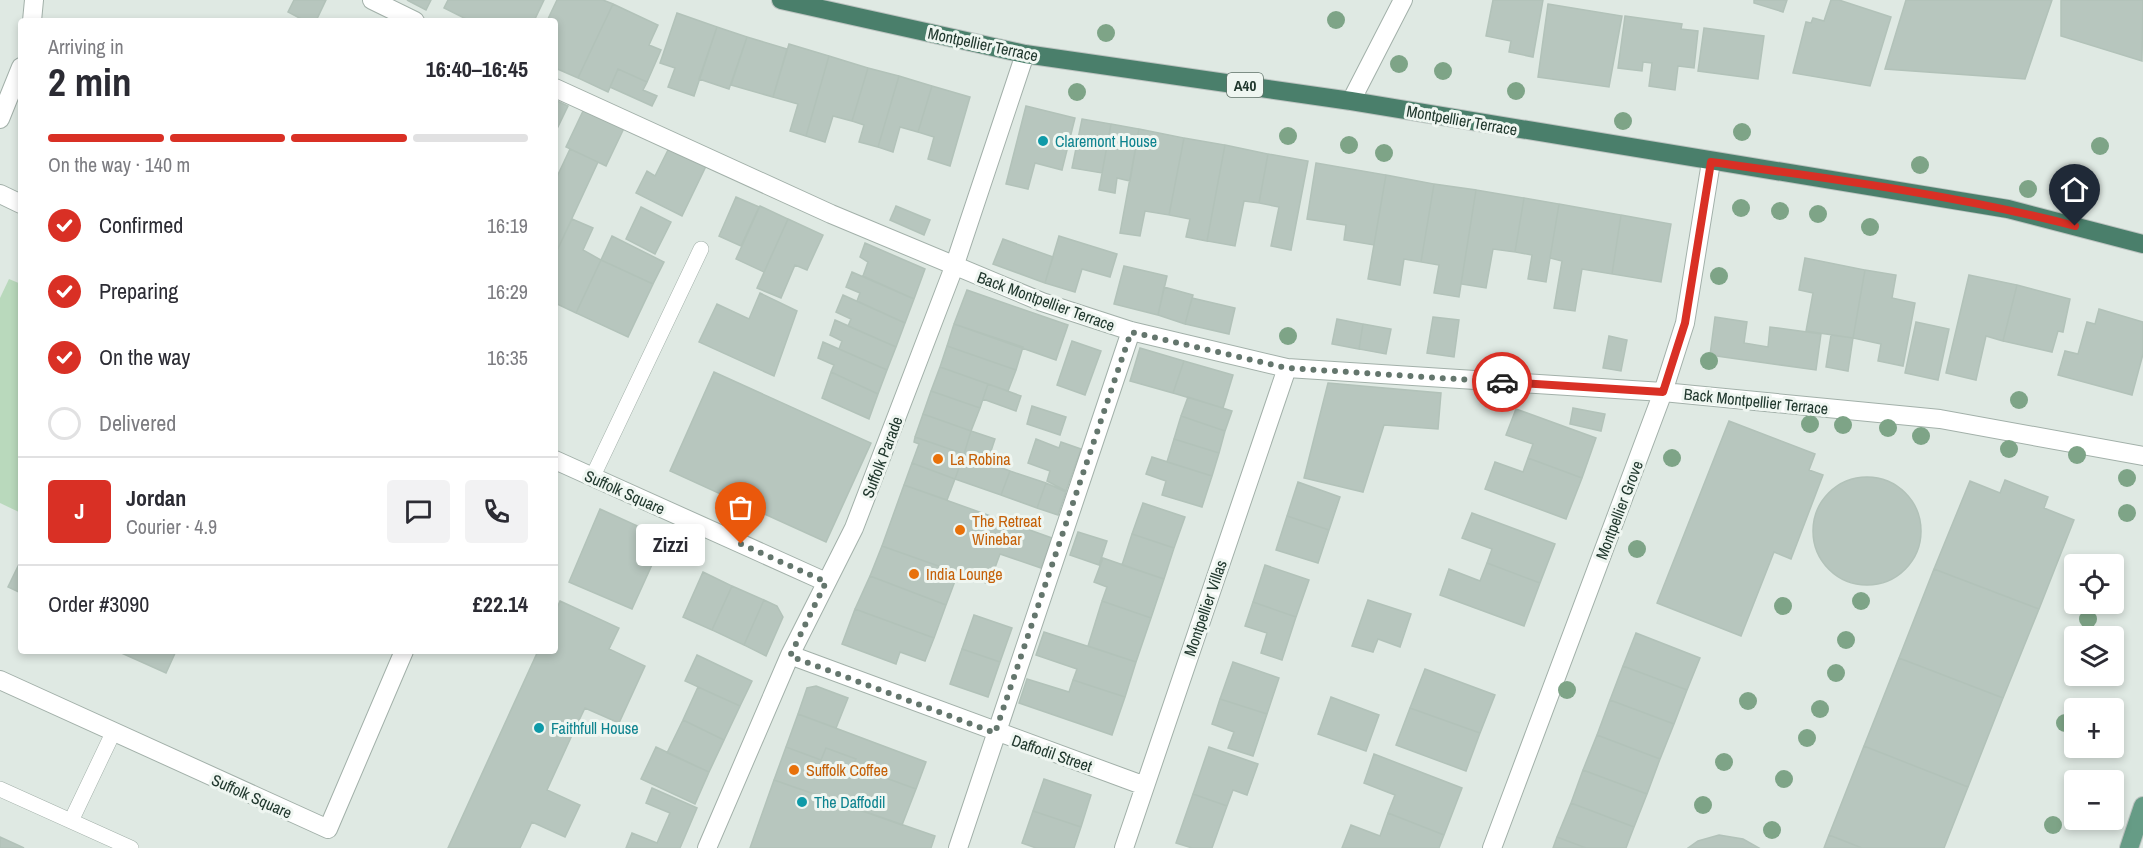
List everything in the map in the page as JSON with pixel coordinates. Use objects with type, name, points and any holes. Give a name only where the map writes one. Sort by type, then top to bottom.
[{"type":"highway","name":"Montpellier Terrace","points":[[781,0],[1025,54],[1351,101],[2008,209],[2143,244]]},
{"type":"main road","points":[[2129,848],[2143,806]]},
{"type":"street","points":[[32,18],[34,0]]},
{"type":"street","points":[[372,0],[409,18]]},
{"type":"street","points":[[1351,101],[1403,0]]},
{"type":"street","name":"Suffolk Parade","points":[[707,848],[790,656],[854,528],[954,267],[1025,54]]},
{"type":"street","points":[[0,119],[18,74]]},
{"type":"street","name":"Back Montpellier Terrace","points":[[558,89],[954,267],[1042,302],[1131,332],[1287,368],[1663,392],[1940,419],[2143,456]]},
{"type":"street","name":"Montpellier Grove","points":[[1492,848],[1663,392],[1685,323],[1711,162]]},
{"type":"street","points":[[0,194],[18,203]]},
{"type":"street","points":[[958,848],[1131,332]]},
{"type":"street","name":"Montpellier Villas","points":[[1124,848],[1287,368]]},
{"type":"street","name":"Suffolk Square","points":[[558,461],[826,582]]},
{"type":"street","name":"Suffolk Square","points":[[0,680],[328,829],[403,654]]},
{"type":"street","name":"Daffodil Street","points":[[790,656],[995,733],[1145,786]]},
{"type":"lane","points":[[592,477],[701,249]]},
{"type":"lane","points":[[71,821],[113,733]]},
{"type":"lane","points":[[0,789],[131,848]]},
{"type":"green space","points":[[9,279],[18,283],[18,512],[0,503],[0,298]]},
{"type":"building","points":[[294,0],[326,0],[317,18],[299,18],[288,12]]},
{"type":"building","points":[[407,0],[431,0],[426,10]]},
{"type":"building","points":[[448,0],[544,0],[535,18],[464,18],[444,8]]},
{"type":"building","points":[[557,0],[603,0],[613,4],[578,78],[558,69],[558,18],[548,18]]},
{"type":"building","points":[[1493,0],[1543,0],[1533,57],[1509,52],[1511,41],[1486,36]]},
{"type":"building","points":[[1754,0],[1787,0],[1783,12],[1754,3]]},
{"type":"building","points":[[1831,0],[1839,0],[1891,17],[1870,86],[1793,73],[1806,22],[1811,23],[1813,18],[1824,21]]},
{"type":"building","points":[[1906,0],[2052,0],[2025,79],[1885,69]]},
{"type":"building","points":[[2061,0],[2143,0],[2142,61],[2061,36]]},
{"type":"building","points":[[613,4],[658,25],[649,45],[661,50],[647,82],[618,69],[608,92],[578,78]]},
{"type":"building","points":[[1548,4],[1622,16],[1609,87],[1538,77]]},
{"type":"building","points":[[677,13],[717,27],[694,96],[668,87],[675,68],[660,63]]},
{"type":"building","points":[[1625,16],[1682,24],[1681,29],[1698,31],[1694,68],[1678,66],[1675,90],[1649,86],[1652,63],[1643,62],[1642,71],[1618,68]]},
{"type":"building","points":[[717,27],[747,37],[729,89],[699,79]]},
{"type":"building","points":[[1704,28],[1764,36],[1758,79],[1698,71]]},
{"type":"building","points":[[747,37],[787,49],[773,97],[731,85]]},
{"type":"building","points":[[789,44],[829,56],[806,136],[790,131],[798,104],[773,97]]},
{"type":"building","points":[[829,56],[868,68],[852,121],[833,116],[825,142],[806,136]]},
{"type":"building","points":[[868,68],[899,76],[878,147],[859,142],[864,125],[852,121]]},
{"type":"building","points":[[618,69],[647,82],[643,90],[657,96],[652,106],[610,87]]},
{"type":"building","points":[[899,76],[932,86],[918,132],[900,127],[893,152],[878,147]]},
{"type":"building","points":[[932,86],[970,97],[950,166],[928,159],[934,137],[918,132]]},
{"type":"building","points":[[558,101],[568,106],[558,127]]},
{"type":"building","name":"Claremont House","points":[[1026,106],[1075,118],[1062,170],[1035,163],[1028,189],[1006,184]]},
{"type":"building","points":[[584,109],[624,128],[606,166],[566,147]]},
{"type":"building","points":[[1082,119],[1111,124],[1102,173],[1072,168]]},
{"type":"building","points":[[1111,124],[1139,129],[1130,181],[1117,178],[1115,193],[1099,190]]},
{"type":"building","points":[[1139,129],[1184,138],[1169,215],[1145,211],[1140,236],[1120,233]]},
{"type":"building","points":[[1184,138],[1225,145],[1207,241],[1186,237],[1190,219],[1169,215]]},
{"type":"building","points":[[1225,145],[1268,154],[1259,203],[1244,201],[1235,246],[1207,241]]},
{"type":"building","points":[[670,146],[707,164],[682,216],[636,193],[647,171],[655,176]]},
{"type":"building","points":[[570,149],[598,162],[558,249],[558,175]]},
{"type":"building","points":[[1268,154],[1308,161],[1291,250],[1271,246],[1279,207],[1259,203]]},
{"type":"building","points":[[1316,163],[1386,175],[1374,245],[1344,240],[1346,225],[1307,219]]},
{"type":"building","points":[[1386,175],[1434,184],[1421,262],[1404,259],[1400,285],[1368,279]]},
{"type":"building","points":[[1434,184],[1476,190],[1459,297],[1434,293],[1439,265],[1421,262]]},
{"type":"building","points":[[1476,190],[1524,198],[1515,252],[1493,249],[1486,288],[1461,284]]},
{"type":"building","points":[[736,197],[759,207],[741,246],[719,236]]},
{"type":"building","points":[[1524,198],[1559,204],[1546,282],[1528,279],[1532,255],[1515,252]]},
{"type":"building","points":[[1559,204],[1621,215],[1612,274],[1582,269],[1575,311],[1554,308],[1562,261],[1550,258]]},
{"type":"building","points":[[760,206],[788,219],[764,272],[736,259]]},
{"type":"building","points":[[896,206],[930,220],[924,235],[890,220]]},
{"type":"building","points":[[641,207],[671,222],[655,254],[626,239]]},
{"type":"building","points":[[1621,215],[1671,224],[1661,282],[1612,274]]},
{"type":"building","points":[[572,219],[593,228],[583,250],[601,260],[576,313],[558,304],[558,249]]},
{"type":"building","points":[[788,219],[823,235],[807,270],[795,265],[781,298],[757,288]]},
{"type":"building","points":[[612,236],[664,262],[653,284],[601,260]]},
{"type":"building","points":[[1059,236],[1117,254],[1110,277],[1082,269],[1075,292],[1045,283]]},
{"type":"building","points":[[1003,239],[1053,257],[1045,283],[993,264]]},
{"type":"building","points":[[865,243],[925,269],[914,299],[863,276],[868,262],[860,257]]},
{"type":"building","points":[[1805,258],[1865,270],[1853,338],[1806,331],[1813,293],[1799,290]]},
{"type":"building","points":[[601,260],[653,284],[628,337],[576,313]]},
{"type":"building","points":[[1124,266],[1167,276],[1158,315],[1114,304]]},
{"type":"building","points":[[1865,270],[1896,275],[1892,298],[1915,303],[1903,366],[1878,361],[1881,344],[1853,338]]},
{"type":"building","points":[[852,272],[914,299],[905,323],[857,301],[860,293],[846,287]]},
{"type":"building","points":[[1969,275],[2017,285],[2003,341],[1986,336],[1976,380],[1946,373]]},
{"type":"building","points":[[2017,285],[2070,299],[2063,332],[2058,331],[2052,352],[2003,341]]},
{"type":"building","points":[[1164,287],[1193,295],[1185,324],[1158,315]]},
{"type":"building","points":[[967,290],[1068,325],[1056,360],[954,324]]},
{"type":"building","points":[[760,293],[797,311],[774,376],[699,342],[717,304],[749,319]]},
{"type":"building","points":[[843,295],[905,323],[896,347],[848,326],[851,319],[836,312]]},
{"type":"building","points":[[1192,298],[1235,308],[1229,334],[1185,324]]},
{"type":"building","points":[[2099,309],[2143,322],[2143,354],[2132,395],[2058,375],[2065,351],[2078,354],[2087,322],[2095,324]]},
{"type":"building","points":[[1433,317],[1459,320],[1454,357],[1427,353]]},
{"type":"building","points":[[1715,317],[1747,322],[1744,343],[1768,347],[1770,327],[1821,334],[1816,370],[1710,355]]},
{"type":"building","points":[[1337,319],[1363,324],[1359,349],[1332,344]]},
{"type":"building","points":[[835,320],[896,347],[887,370],[839,349],[842,341],[830,335]]},
{"type":"building","points":[[1916,322],[1949,329],[1938,380],[1905,373]]},
{"type":"building","points":[[954,324],[1023,347],[1016,370],[947,346]]},
{"type":"building","points":[[1363,324],[1391,329],[1386,354],[1359,349]]},
{"type":"building","points":[[1831,335],[1853,338],[1848,371],[1826,367]]},
{"type":"building","points":[[1609,336],[1627,340],[1621,371],[1603,368]]},
{"type":"building","points":[[1072,341],[1101,351],[1085,395],[1057,385]]},
{"type":"building","points":[[823,342],[887,370],[878,394],[831,372],[834,365],[818,358]]},
{"type":"building","points":[[947,346],[1016,370],[1008,391],[940,367]]},
{"type":"building","points":[[1140,348],[1184,361],[1173,393],[1130,381]]},
{"type":"building","points":[[1184,361],[1233,375],[1223,408],[1173,393]]},
{"type":"building","points":[[940,367],[988,384],[980,408],[931,391]]},
{"type":"building","points":[[714,372],[871,443],[826,542],[670,471]]},
{"type":"building","points":[[831,372],[878,394],[869,419],[822,398]]},
{"type":"building","points":[[1328,383],[1441,393],[1438,429],[1384,425],[1363,492],[1304,478]]},
{"type":"building","points":[[988,384],[1021,396],[1016,411],[983,399]]},
{"type":"building","points":[[931,391],[980,408],[971,431],[923,414]]},
{"type":"building","points":[[1188,397],[1232,411],[1225,431],[1181,416]]},
{"type":"building","points":[[1032,406],[1066,417],[1060,435],[1027,424]]},
{"type":"building","points":[[1573,408],[1605,414],[1601,431],[1570,424]]},
{"type":"building","points":[[1516,409],[1596,438],[1582,478],[1528,458],[1533,444],[1506,435]]},
{"type":"building","points":[[923,414],[971,431],[964,454],[915,437]]},
{"type":"building","points":[[1181,416],[1225,431],[1219,453],[1174,439]]},
{"type":"building","points":[[1729,421],[1815,454],[1809,470],[1823,475],[1791,559],[1774,552],[1741,636],[1657,603]]},
{"type":"building","points":[[971,431],[995,439],[987,463],[964,454]]},
{"type":"building","name":"La Robina","points":[[915,437],[964,454],[955,479],[912,463],[919,444],[914,442]]},
{"type":"building","points":[[1036,439],[1059,448],[1061,442],[1081,449],[1066,491],[1047,481],[1050,471],[1028,463]]},
{"type":"building","points":[[1174,439],[1219,453],[1212,476],[1167,462]]},
{"type":"building","points":[[964,454],[1010,471],[1001,495],[955,479]]},
{"type":"building","points":[[1152,457],[1212,476],[1202,507],[1162,495],[1166,481],[1146,474]]},
{"type":"building","points":[[1528,458],[1582,478],[1566,519],[1485,489],[1495,462],[1523,472]]},
{"type":"building","points":[[912,463],[955,479],[947,500],[904,485]]},
{"type":"building","points":[[1010,471],[1046,483],[1037,508],[1001,495]]},
{"type":"building","points":[[1867,477],[1888,481],[1905,493],[1917,510],[1921,531],[1917,552],[1905,569],[1888,581],[1867,585],[1846,581],[1829,569],[1817,552],[1813,531],[1817,510],[1829,493],[1846,481]]},
{"type":"building","points":[[2005,480],[2048,497],[2044,508],[2074,520],[2039,609],[1934,569],[1970,481],[2000,493]]},
{"type":"building","points":[[1298,482],[1340,497],[1329,530],[1287,516]]},
{"type":"building","points":[[1046,483],[1066,492],[1058,515],[1037,508]]},
{"type":"building","name":"The Retreat Winebar","points":[[904,485],[1052,538],[1041,568],[1000,554],[989,584],[882,546]]},
{"type":"building","points":[[1143,503],[1185,517],[1174,548],[1132,534]]},
{"type":"building","points":[[600,509],[664,538],[632,609],[569,582]]},
{"type":"building","points":[[1472,513],[1555,544],[1540,583],[1487,563],[1492,549],[1462,538]]},
{"type":"building","points":[[1287,516],[1329,530],[1318,563],[1276,550]]},
{"type":"building","points":[[1078,532],[1107,541],[1099,565],[1070,555]]},
{"type":"building","points":[[1132,534],[1174,548],[1164,579],[1122,565]]},
{"type":"building","name":"India Lounge","points":[[882,546],[958,573],[946,605],[870,576]]},
{"type":"building","points":[[1103,558],[1164,579],[1151,618],[1102,601],[1107,587],[1094,582]]},
{"type":"building","points":[[1487,563],[1540,583],[1524,626],[1440,595],[1449,569],[1480,581]]},
{"type":"building","points":[[1265,565],[1309,580],[1296,617],[1253,602]]},
{"type":"building","points":[[18,566],[18,592],[8,587]]},
{"type":"building","points":[[1934,569],[2039,609],[2003,698],[1899,658]]},
{"type":"building","points":[[703,572],[732,586],[712,630],[683,617]]},
{"type":"building","points":[[870,576],[946,605],[934,638],[855,609]]},
{"type":"building","points":[[732,586],[764,600],[744,645],[712,630]]},
{"type":"building","points":[[764,600],[777,606],[783,617],[766,656],[744,645]]},
{"type":"building","points":[[1368,600],[1411,614],[1400,647],[1378,639],[1373,652],[1352,646]]},
{"type":"building","name":"Faithfull House","points":[[560,601],[619,628],[609,649],[645,666],[619,723],[585,708],[573,733],[547,790],[580,805],[565,837],[532,822],[520,848],[448,848],[537,654],[558,654],[558,606]]},
{"type":"building","points":[[1102,601],[1151,618],[1136,662],[1088,646]]},
{"type":"building","points":[[1253,602],[1296,617],[1282,660],[1261,653],[1267,633],[1245,626]]},
{"type":"building","points":[[855,609],[934,638],[925,661],[900,652],[896,664],[842,644]]},
{"type":"building","points":[[974,615],[1012,628],[1000,662],[962,649]]},
{"type":"building","points":[[1044,632],[1136,662],[1125,697],[1073,680],[1077,669],[1036,655]]},
{"type":"building","points":[[1636,633],[1700,658],[1687,690],[1623,666]]},
{"type":"building","points":[[962,649],[1000,662],[988,697],[950,684]]},
{"type":"building","points":[[124,654],[175,654],[166,673]]},
{"type":"building","points":[[697,655],[752,681],[740,706],[685,681]]},
{"type":"building","points":[[1899,658],[2003,698],[1968,787],[1864,746]]},
{"type":"building","points":[[1233,662],[1279,678],[1267,714],[1220,699]]},
{"type":"building","points":[[1623,666],[1687,690],[1674,724],[1610,700]]},
{"type":"building","points":[[1425,669],[1495,695],[1480,733],[1410,708]]},
{"type":"building","points":[[1027,679],[1069,692],[1073,680],[1125,697],[1112,735],[1019,703]]},
{"type":"building","points":[[816,686],[848,698],[836,728],[798,714],[807,688]]},
{"type":"building","points":[[698,687],[740,706],[724,740],[683,720]]},
{"type":"building","points":[[1331,697],[1379,715],[1366,751],[1318,734]]},
{"type":"building","points":[[1220,699],[1267,714],[1253,756],[1228,748],[1234,732],[1212,724]]},
{"type":"building","points":[[1610,700],[1674,724],[1660,759],[1597,735]]},
{"type":"building","points":[[1410,708],[1480,733],[1466,771],[1396,745]]},
{"type":"building","points":[[798,714],[926,762],[916,789],[853,766],[856,759],[826,748],[821,760],[786,747]]},
{"type":"building","points":[[683,720],[724,740],[709,772],[667,753]]},
{"type":"building","points":[[1597,735],[1660,759],[1647,794],[1583,770]]},
{"type":"building","points":[[1864,746],[1968,787],[1944,848],[1862,848],[1829,835]]},
{"type":"building","points":[[656,747],[709,772],[695,804],[641,779]]},
{"type":"building","points":[[786,747],[821,760],[826,748],[856,759],[853,766],[916,789],[902,825],[774,780]]},
{"type":"building","points":[[1209,747],[1258,764],[1247,795],[1233,790],[1227,806],[1193,794]]},
{"type":"building","points":[[1374,754],[1462,788],[1444,835],[1388,813],[1395,795],[1364,783]]},
{"type":"building","points":[[1583,770],[1647,794],[1634,827],[1571,803]]},
{"type":"building","points":[[1044,779],[1091,795],[1081,827],[1033,811]]},
{"type":"building","name":"The Daffodil","points":[[774,780],[935,836],[931,848],[750,848]]},
{"type":"building","points":[[652,788],[697,808],[680,848],[626,848],[632,833],[657,843],[670,813],[646,803]]},
{"type":"building","points":[[1193,794],[1227,806],[1212,848],[1192,848],[1176,843]]},
{"type":"building","points":[[1571,803],[1634,827],[1626,848],[1586,848],[1557,837]]},
{"type":"building","points":[[1033,811],[1081,827],[1074,848],[1036,848],[1022,843]]},
{"type":"building","points":[[1388,813],[1444,835],[1439,848],[1342,848],[1351,825],[1380,836]]},
{"type":"building","points":[[1719,835],[1743,839],[1759,848],[1688,848],[1698,841]]},
{"type":"building","points":[[1829,835],[1862,848],[1824,848]]},
{"type":"building","points":[[0,837],[24,848],[0,848]]},
{"type":"building","points":[[1557,837],[1586,848],[1553,848]]},
{"type":"way so far","points":[[741,544],[826,582],[790,656],[995,733],[1131,332],[1287,368],[1502,382]]},
{"type":"place","name":"Claremont House","points":[[1043,141]]},
{"type":"place","name":"La Robina","points":[[938,459]]},
{"type":"place","name":"The Retreat Winebar","points":[[960,530]]},
{"type":"place","name":"Zizzi","points":[[741,544]]},
{"type":"place","name":"India Lounge","points":[[914,574]]},
{"type":"place","name":"Faithfull House","points":[[539,728]]},
{"type":"place","name":"Suffolk Coffee","points":[[794,770]]},
{"type":"place","name":"The Daffodil","points":[[802,802]]},
{"type":"route","points":[[1502,382],[1663,392],[1685,323],[1711,162],[1867,184],[2008,209],[2075,226]]}]
